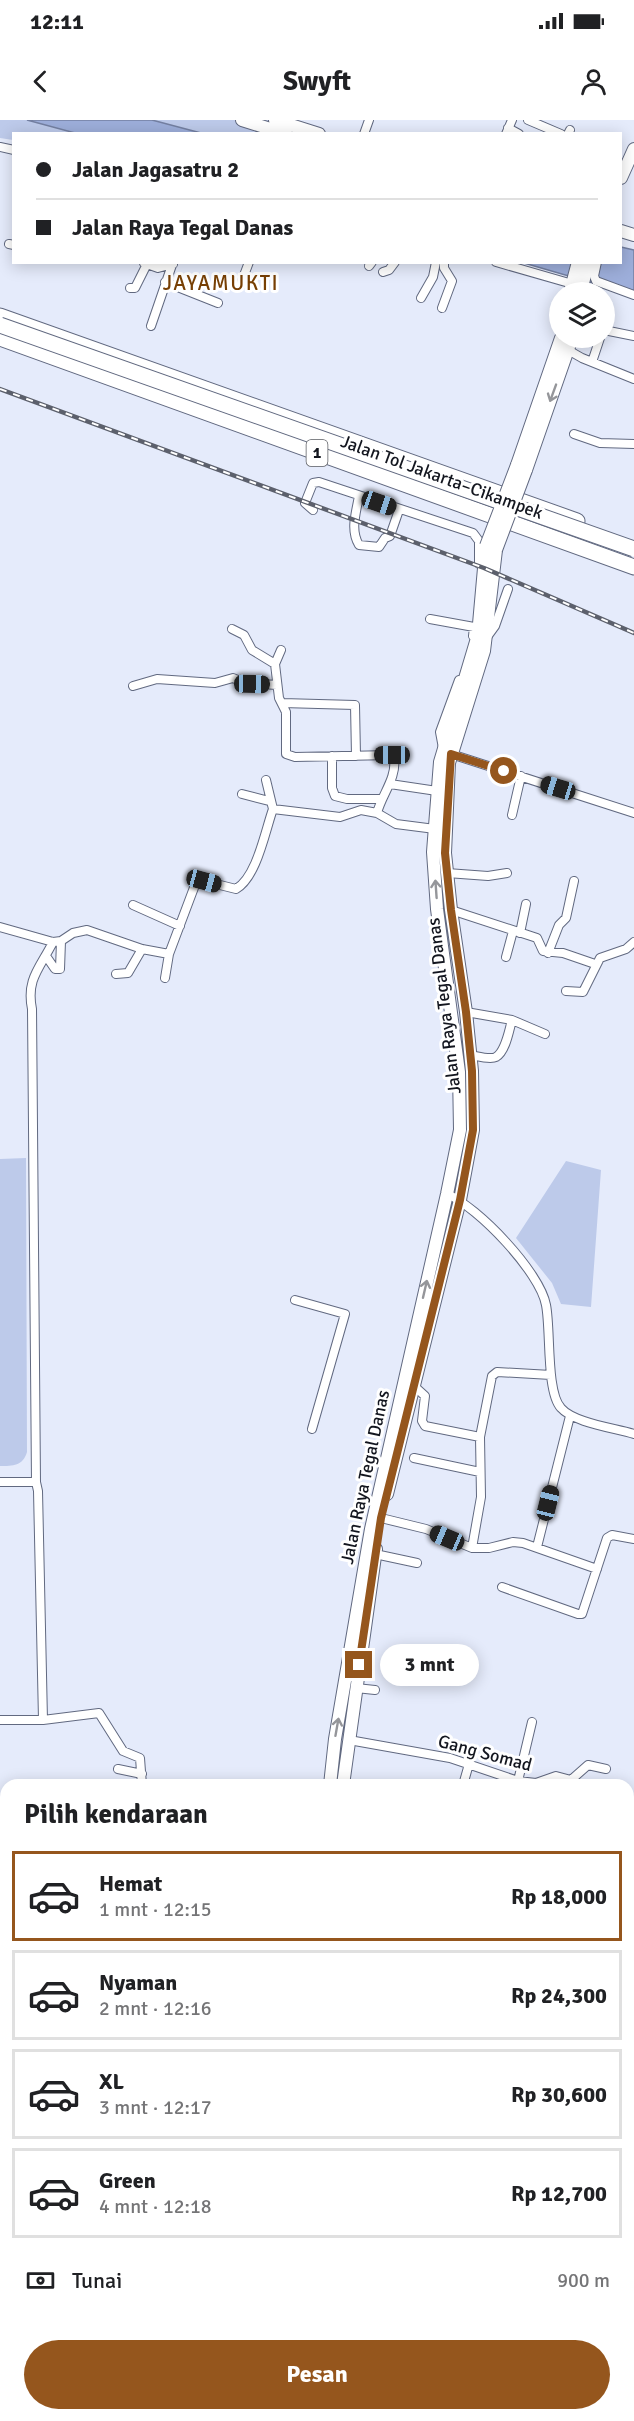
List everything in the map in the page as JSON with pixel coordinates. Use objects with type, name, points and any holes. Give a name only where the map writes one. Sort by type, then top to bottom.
[{"type":"highway","name":"Jalan Tol Jakarta–Cikampek","points":[[0,316],[634,541]]},
{"type":"highway","name":"1","points":[[0,325],[634,549]]},
{"type":"highway","name":"Jalan Tol Jakarta–Cikampek","points":[[0,337],[634,567]]},
{"type":"highway","name":"1","points":[[0,337],[634,559]]},
{"type":"street","points":[[242,120],[293,127]]},
{"type":"street","points":[[275,120],[312,132]]},
{"type":"street","points":[[528,120],[556,132]]},
{"type":"street","points":[[622,176],[634,149]]},
{"type":"street","points":[[130,288],[137,287],[145,264]]},
{"type":"street","points":[[148,264],[158,267],[169,264]]},
{"type":"street","points":[[151,326],[173,264]]},
{"type":"street","points":[[240,286],[248,264]]},
{"type":"street","points":[[383,272],[389,270],[394,264]]},
{"type":"street","points":[[421,298],[433,277],[436,264]]},
{"type":"street","points":[[442,308],[452,281],[444,264]]},
{"type":"street","points":[[503,264],[567,282]]},
{"type":"street","points":[[578,264],[580,282]]},
{"type":"street","points":[[583,282],[593,264]]},
{"type":"street","points":[[165,282],[218,303]]},
{"type":"street","points":[[615,292],[634,295]]},
{"type":"street","points":[[615,332],[634,336]]},
{"type":"street","name":"Jalan Raya Tegal Danas","points":[[521,467],[558,348]]},
{"type":"street","name":"Jalan Raya Tegal Danas","points":[[331,1779],[335,1739],[377,1525],[460,1130],[461,1104],[452,1008],[437,909],[433,852],[437,791],[478,635],[491,548],[568,348]]},
{"type":"street","points":[[575,348],[592,362],[634,379]]},
{"type":"street","points":[[592,362],[597,348]]},
{"type":"street","points":[[574,435],[600,443],[634,444]]},
{"type":"street","points":[[313,510],[305,503],[313,483],[316,482],[474,533],[478,538],[479,572],[474,627],[461,675],[441,727],[440,736],[447,751],[634,813]]},
{"type":"street","points":[[359,496],[354,526],[354,537],[359,545],[379,547],[385,538],[390,536],[399,510]]},
{"type":"street","name":"Jalan Raya Tegal Danas","points":[[344,1779],[377,1525],[460,1200],[473,1130],[466,1012],[445,853],[447,751],[482,662],[487,638],[491,548]]},
{"type":"street","points":[[487,638],[495,626],[508,589]]},
{"type":"street","points":[[430,619],[474,627]]},
{"type":"street","points":[[232,630],[244,635],[252,650],[275,664]]},
{"type":"street","points":[[281,650],[275,664],[277,685],[286,712],[286,754],[295,757],[392,755],[394,758],[390,784],[381,799],[377,813]]},
{"type":"street","points":[[133,686],[157,680],[215,683],[233,678],[245,683],[277,685]]},
{"type":"street","points":[[282,703],[355,705],[356,756]]},
{"type":"street","points":[[332,756],[332,788],[335,796],[347,800],[381,799]]},
{"type":"street","points":[[512,815],[521,776]]},
{"type":"street","points":[[165,978],[169,954],[195,885],[199,881],[231,889],[240,887],[254,866],[271,805],[266,780]]},
{"type":"street","points":[[390,784],[437,791]]},
{"type":"street","points":[[242,794],[271,805],[324,816],[340,817],[361,810],[377,813],[396,824],[435,829]]},
{"type":"street","points":[[447,873],[488,876],[507,873]]},
{"type":"street","points":[[548,953],[559,926],[566,918],[574,881]]},
{"type":"street","points":[[506,957],[526,904]]},
{"type":"street","points":[[133,905],[180,926]]},
{"type":"street","points":[[451,910],[537,938],[543,951],[548,953],[563,953],[596,964]]},
{"type":"street","points":[[0,927],[57,942]]},
{"type":"street","points":[[43,1720],[39,1501],[36,1482],[36,1205],[32,1009],[29,992],[46,956],[57,942],[73,933],[87,930],[142,949],[169,954]]},
{"type":"street","points":[[46,956],[55,969],[60,969],[57,942]]},
{"type":"street","points":[[566,992],[584,991],[601,956],[626,949],[634,942]]},
{"type":"street","points":[[116,974],[128,973],[142,949]]},
{"type":"street","points":[[466,1012],[512,1020],[545,1034]]},
{"type":"street","points":[[470,1055],[492,1058],[498,1055],[505,1043],[512,1020]]},
{"type":"street","points":[[447,1194],[460,1200],[493,1230],[529,1269],[540,1287],[546,1306],[551,1375],[555,1399],[560,1407],[570,1416],[634,1434]]},
{"type":"street","points":[[295,1300],[345,1314],[312,1429]]},
{"type":"street","points":[[472,1548],[480,1503],[480,1437],[492,1376],[494,1372],[551,1375]]},
{"type":"street","points":[[414,1386],[425,1396],[422,1421],[425,1426],[480,1437]]},
{"type":"street","points":[[537,1546],[570,1416]]},
{"type":"street","points":[[414,1458],[480,1472]]},
{"type":"street","points":[[0,1482],[36,1482]]},
{"type":"street","points":[[377,1525],[426,1529],[472,1548],[489,1548],[513,1542],[537,1546],[597,1569]]},
{"type":"street","points":[[502,1587],[580,1615],[584,1612],[608,1537],[634,1539]]},
{"type":"street","points":[[375,1554],[417,1563]]},
{"type":"street","points":[[356,1688],[375,1690]]},
{"type":"street","points":[[0,1720],[43,1720],[99,1713],[123,1751],[140,1758],[142,1779]]},
{"type":"street","points":[[518,1779],[532,1722]]},
{"type":"street","name":"Gang Somad","points":[[349,1740],[450,1758],[512,1779]]},
{"type":"street","points":[[465,1779],[469,1764]]},
{"type":"street","name":"Gang Somad","points":[[572,1779],[588,1765],[606,1769]]},
{"type":"street","points":[[118,1769],[142,1774]]},
{"type":"street","name":"Gang Somad","points":[[546,1779],[554,1776],[567,1779]]},
{"type":"shaded area","points":[[0,120],[27,120],[70,132],[12,132],[12,140],[0,138]]},
{"type":"shaded area","points":[[27,120],[152,120],[197,132],[71,132]]},
{"type":"shaded area","points":[[152,120],[275,120],[316,132],[197,132]]},
{"type":"shaded area","points":[[622,247],[634,250],[634,295],[615,289],[615,282],[589,282],[527,264],[622,264]]},
{"type":"shaded area","points":[[26,1158],[27,1452],[20,1463],[0,1466],[0,1159]]},
{"type":"shaded area","points":[[566,1161],[601,1170],[591,1307],[561,1304],[552,1283],[516,1238]]},
{"type":"railway","points":[[0,389],[484,568],[634,633]]},
{"type":"district","name":"JAYAMUKTI","points":[[221,283]]},
{"type":"route","points":[[359,1665],[381,1518],[460,1200],[473,1130],[472,1071],[445,853],[451,754],[504,771]]}]
